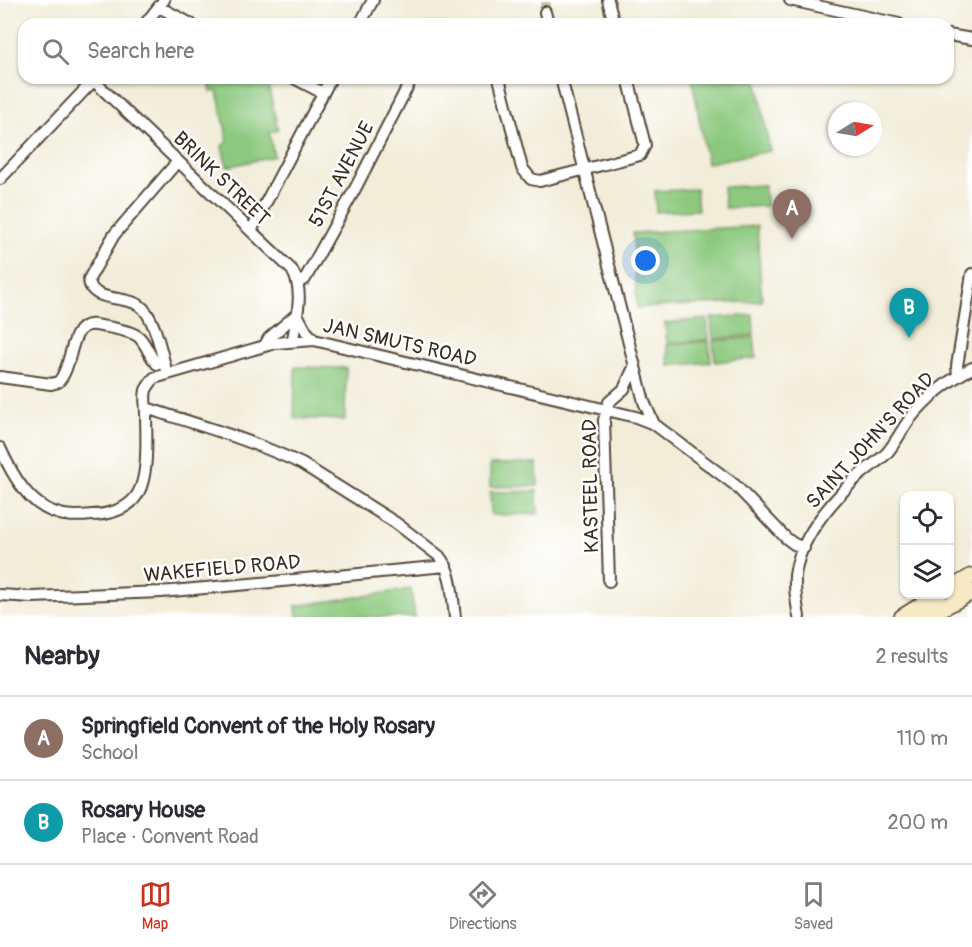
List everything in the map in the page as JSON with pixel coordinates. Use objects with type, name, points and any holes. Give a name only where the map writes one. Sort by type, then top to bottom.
[{"type":"main road","points":[[954,587],[972,576]]},
{"type":"main road","points":[[926,617],[972,592]]},
{"type":"main road","points":[[902,617],[931,599]]},
{"type":"street","points":[[364,18],[374,0]]},
{"type":"street","points":[[608,0],[612,18]]},
{"type":"street","points":[[790,0],[873,18]]},
{"type":"street","points":[[150,18],[161,4],[182,18]]},
{"type":"street","points":[[545,12],[546,18]]},
{"type":"street","points":[[954,36],[970,39]]},
{"type":"street","points":[[0,179],[90,84]]},
{"type":"street","name":"BRINK STREET","points":[[100,84],[292,270],[298,283]]},
{"type":"street","points":[[306,84],[323,93]]},
{"type":"street","points":[[251,231],[328,84]]},
{"type":"street","name":"51ST AVENUE","points":[[298,283],[305,279],[356,188],[409,84]]},
{"type":"street","points":[[500,84],[520,164],[527,176],[535,180],[546,181],[637,157],[643,152],[645,145],[630,84]]},
{"type":"street","points":[[563,84],[644,402],[654,424]]},
{"type":"street","points":[[165,369],[152,322],[145,310],[134,302],[97,294],[90,286],[89,279],[114,235],[178,161]]},
{"type":"street","points":[[958,376],[957,366],[972,274]]},
{"type":"street","points":[[293,340],[298,283]]},
{"type":"street","points":[[297,314],[314,340]]},
{"type":"street","points":[[266,345],[269,338],[297,314]]},
{"type":"street","points":[[0,377],[51,384],[58,382],[67,371],[78,331],[84,326],[91,325],[137,335],[152,360],[165,369]]},
{"type":"street","name":"JAN SMUTS ROAD","points":[[146,408],[145,397],[149,384],[165,369],[266,345],[293,340],[314,340],[636,417],[654,424],[735,485],[786,538],[804,548]]},
{"type":"street","name":"KASTEEL ROAD","points":[[609,581],[604,420],[609,402],[624,390],[635,365]]},
{"type":"street","name":"SAINT JOHN'S ROAD","points":[[799,617],[795,578],[804,548],[816,525],[832,503],[855,479],[886,453],[909,420],[934,392],[972,368]]},
{"type":"street","points":[[0,448],[23,489],[47,510],[61,515],[76,516],[110,513],[134,499],[143,482],[146,408],[232,435],[302,464],[415,536],[439,556],[446,566],[451,581],[455,617]]},
{"type":"street","name":"WAKEFIELD ROAD","points":[[0,595],[32,597],[161,592],[446,566]]},
{"type":"green space","points":[[209,84],[268,84],[278,130],[269,133],[274,156],[227,167],[222,146],[228,141],[217,91],[211,92]]},
{"type":"green space","points":[[693,84],[758,84],[770,151],[707,163]]},
{"type":"green space","points":[[765,185],[766,206],[725,208],[723,187]]},
{"type":"green space","points":[[696,189],[698,210],[656,212],[655,191]]},
{"type":"green space","points":[[757,226],[762,301],[637,308],[633,233]]},
{"type":"green space","points":[[753,315],[754,335],[713,339],[711,318]]},
{"type":"green space","points":[[707,319],[709,340],[667,343],[665,323]]},
{"type":"green space","points":[[754,337],[756,358],[715,362],[713,341]]},
{"type":"green space","points":[[709,341],[711,362],[669,366],[667,345]]},
{"type":"green space","points":[[295,367],[346,368],[345,420],[294,418]]},
{"type":"green space","points":[[537,463],[538,486],[490,487],[490,464]]},
{"type":"green space","points":[[537,491],[538,514],[491,515],[490,492]]},
{"type":"green space","points":[[411,589],[415,617],[297,617],[296,606]]},
{"type":"tunnel","points":[[545,0],[545,12]]},
{"type":"place","name":"Springfield Convent of the Holy Rosary","points":[[792,239]]},
{"type":"place","name":"Rosary House","points":[[909,338]]}]
